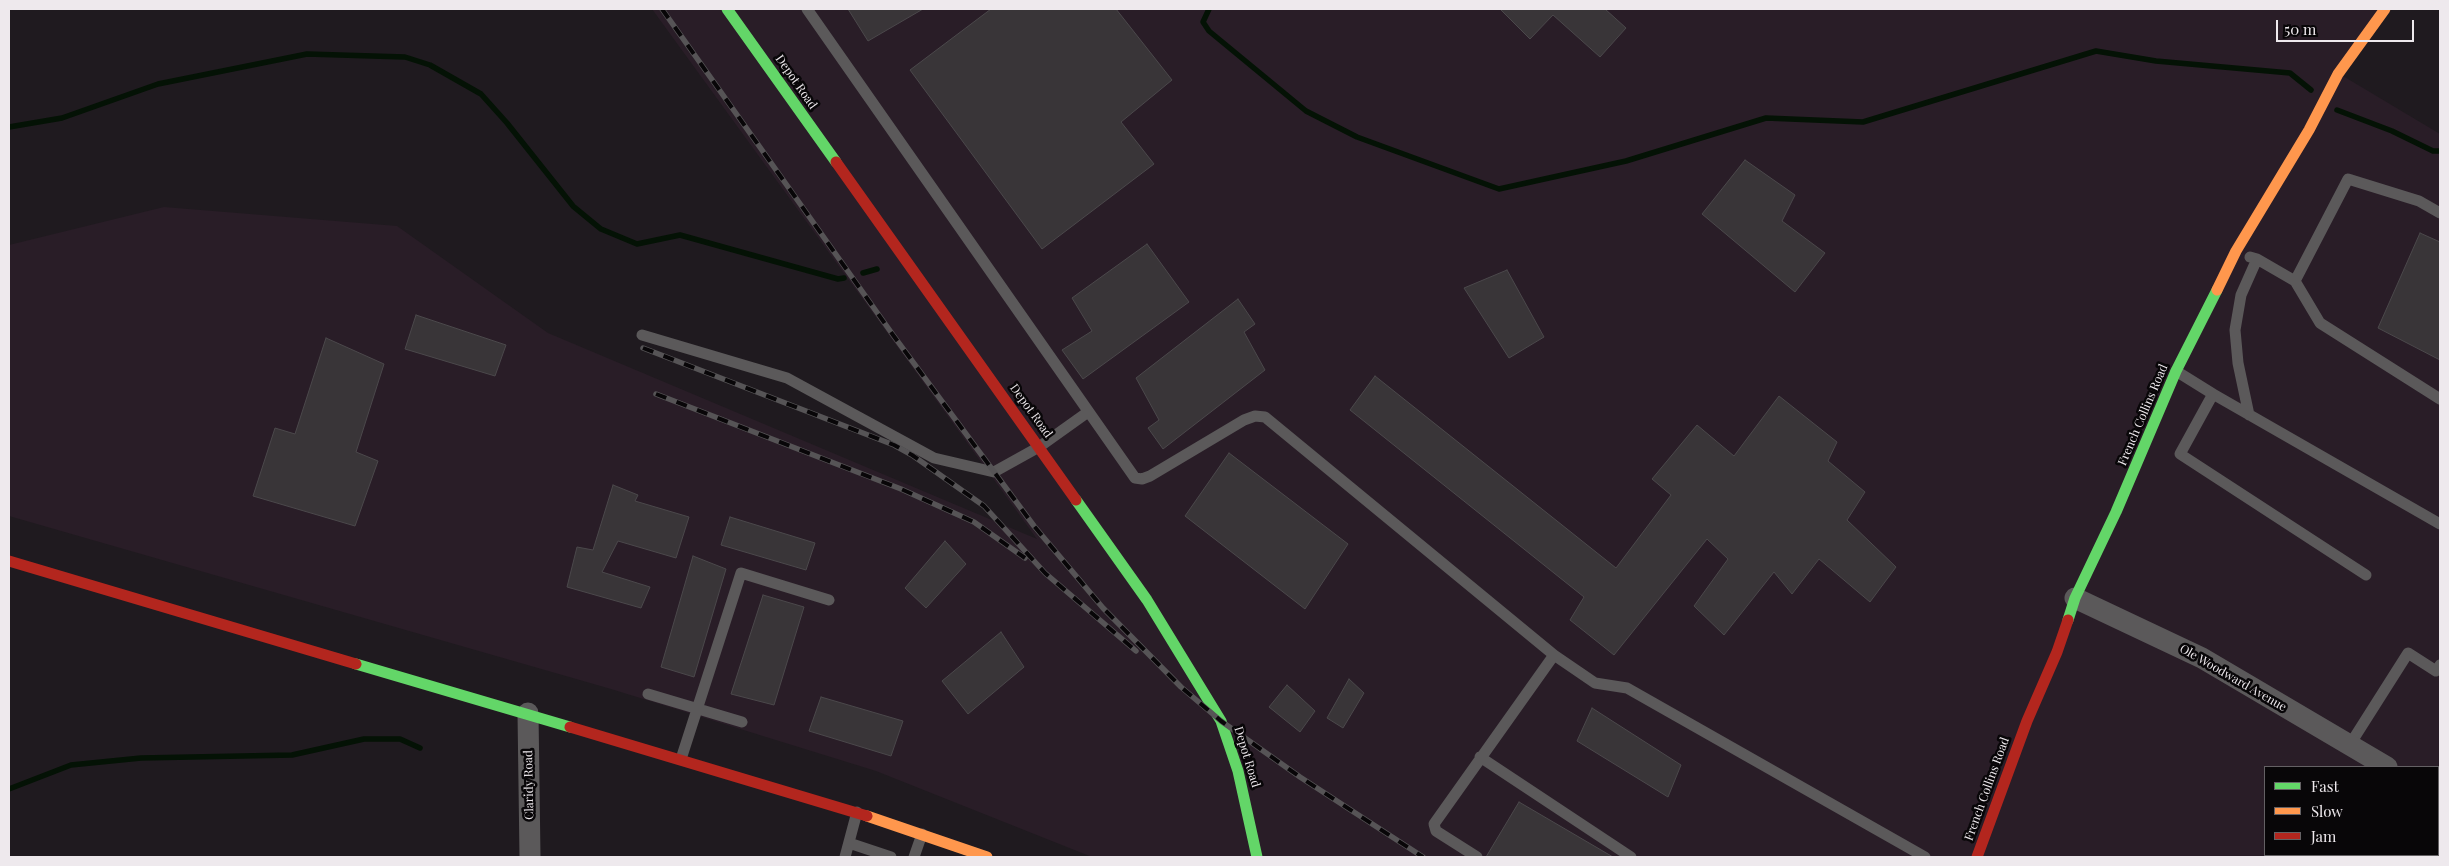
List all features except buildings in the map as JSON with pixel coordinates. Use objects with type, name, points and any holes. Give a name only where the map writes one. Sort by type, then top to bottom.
[{"type":"street","name":"Depot Road","points":[[727,9],[1147,600],[1221,721],[1238,771],[1257,857]]},
{"type":"street","name":"French Collins Road","points":[[1977,857],[2027,721],[2057,652],[2075,598],[2116,512],[2176,371],[2236,251],[2309,130],[2338,74],[2385,9]]},
{"type":"street","points":[[9,561],[528,713],[857,812],[987,857]]},
{"type":"street","name":"Ole Woodward Avenue","points":[[2075,598],[2202,658],[2385,766]]},
{"type":"street","name":"Claridy Road","points":[[528,713],[530,857]]},
{"type":"lane","points":[[807,9],[1135,478],[1142,479],[1244,420],[1255,416],[1266,417],[1554,655],[1595,683],[1627,688],[1925,857]]},
{"type":"lane","points":[[2295,281],[2348,179],[2420,201],[2440,212]]},
{"type":"lane","points":[[2236,251],[2257,259],[2295,281],[2320,322],[2440,399]]},
{"type":"lane","points":[[2249,415],[2238,363],[2235,330],[2241,295],[2257,259]]},
{"type":"lane","points":[[642,335],[787,378],[934,458],[994,472],[1039,447],[1088,412]]},
{"type":"lane","points":[[2176,371],[2440,524]]},
{"type":"lane","points":[[2213,394],[2180,454],[2366,575]]},
{"type":"lane","points":[[681,759],[741,573],[829,600]]},
{"type":"lane","points":[[2349,746],[2408,653],[2439,670]]},
{"type":"lane","points":[[1477,857],[1436,831],[1434,824],[1554,655]]},
{"type":"lane","points":[[648,694],[742,722]]},
{"type":"lane","points":[[1480,757],[1631,857]]},
{"type":"lane","points":[[845,857],[857,812]]},
{"type":"lane","points":[[914,857],[922,834]]},
{"type":"lane","points":[[849,843],[892,857]]},
{"type":"shaded area","points":[[652,9],[2385,9],[2338,73],[2440,134],[2440,857],[1092,857],[876,771],[611,689],[9,516],[9,245],[164,207],[397,226],[548,333],[1037,539]]},
{"type":"waterway","points":[[1209,9],[1203,22],[1209,31],[1306,111],[1357,137],[1499,189],[1626,161],[1766,118],[1863,122],[2096,51],[2156,61],[2290,73],[2311,90]]},
{"type":"waterway","points":[[9,127],[62,118],[158,84],[307,54],[405,57],[430,65],[481,94],[507,123],[573,206],[601,229],[637,244],[680,235],[838,279],[844,278]]},
{"type":"waterway","points":[[2337,110],[2392,131],[2433,151],[2440,151]]},
{"type":"waterway","points":[[863,273],[877,269]]},
{"type":"waterway","points":[[9,789],[71,765],[141,758],[292,755],[364,739],[400,739],[420,748]]},
{"type":"railway","points":[[662,9],[893,335],[1034,526],[1103,608],[1181,687],[1221,721],[1300,777],[1423,857]]},
{"type":"railway","points":[[643,348],[894,445],[912,455],[984,506],[1045,573],[1136,651]]},
{"type":"railway","points":[[656,394],[901,489],[974,522],[1025,558]]},
{"type":"traffic: fast","points":[[727,9],[836,162]]},
{"type":"traffic: fast","points":[[2068,620],[2075,598],[2116,512],[2176,371],[2217,290]]},
{"type":"traffic: fast","points":[[1076,500],[1147,600],[1221,721],[1238,771],[1257,857]]},
{"type":"traffic: fast","points":[[356,664],[570,727]]},
{"type":"traffic: slow","points":[[2217,290],[2236,251],[2309,130],[2338,74],[2385,9]]},
{"type":"traffic: slow","points":[[867,816],[987,857]]},
{"type":"traffic: jam","points":[[836,162],[1076,500]]},
{"type":"traffic: jam","points":[[9,561],[356,664]]},
{"type":"traffic: jam","points":[[1977,857],[2027,721],[2057,652],[2068,620]]},
{"type":"traffic: jam","points":[[570,727],[867,816]]}]
